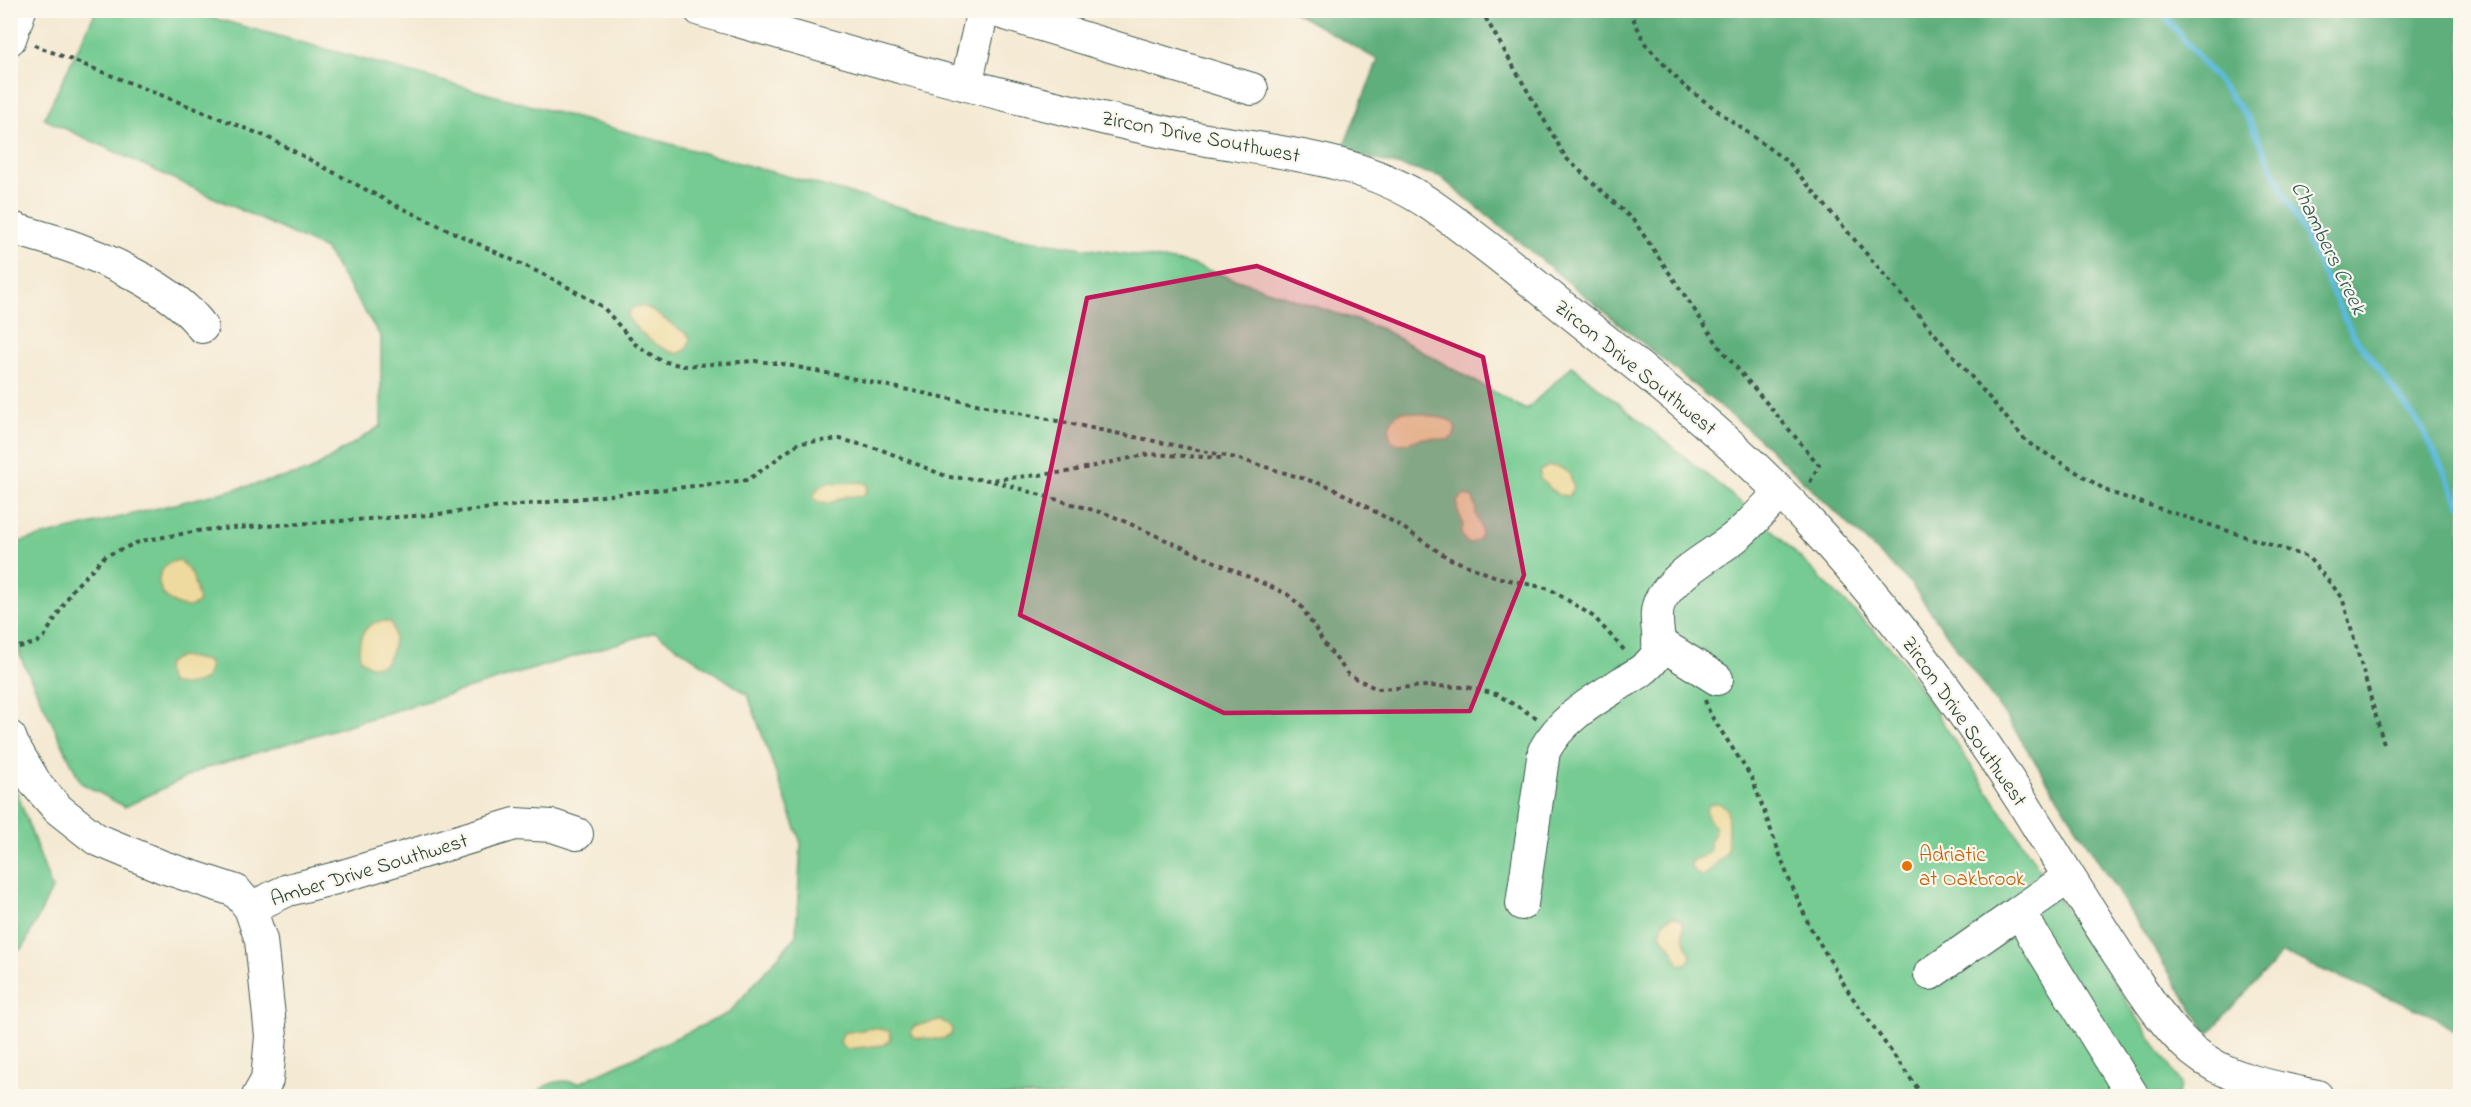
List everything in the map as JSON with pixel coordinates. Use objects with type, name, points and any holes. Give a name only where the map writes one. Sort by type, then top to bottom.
[{"type":"street","points":[[11,38],[20,10]]},
{"type":"street","name":"Zircon Drive Southwest","points":[[700,10],[966,85],[1202,140],[1298,154],[1347,167],[1395,184],[1431,205],[1673,394],[1737,450],[1788,500],[1926,660],[1993,756],[2162,1019],[2226,1085],[2270,1086],[2317,1096]]},
{"type":"street","points":[[966,85],[983,10]]},
{"type":"street","points":[[992,10],[1252,89]]},
{"type":"street","points":[[10,227],[56,241],[130,272],[193,314],[202,327]]},
{"type":"street","points":[[1522,904],[1544,751],[1558,730],[1572,715],[1642,670],[1656,656],[1658,642],[1655,623],[1659,603],[1671,584],[1788,500]]},
{"type":"street","points":[[1658,642],[1711,675]]},
{"type":"street","name":"Amber Drive Southwest","points":[[10,736],[36,784],[58,809],[96,839],[163,867],[236,891],[250,908],[288,890],[336,878],[515,824],[554,826],[577,834]]},
{"type":"street","points":[[1930,974],[2027,923],[2069,877]]},
{"type":"street","points":[[250,908],[261,940],[271,1036],[271,1091]]},
{"type":"street","points":[[2027,923],[2133,1096]]},
{"type":"path","points":[[1481,10],[1566,158],[1634,221],[1721,349],[1819,465],[1788,500]]},
{"type":"path","points":[[1629,10],[1646,45],[1684,86],[1789,164],[2027,442],[2109,492],[2308,557],[2342,597],[2385,748]]},
{"type":"path","points":[[11,38],[52,51],[267,137],[393,204],[553,279],[603,307],[635,344],[662,361],[683,366],[755,361],[783,364],[1236,458],[1331,487],[1399,525],[1448,558],[1496,577],[1550,589],[1594,616],[1642,670]]},
{"type":"path","points":[[10,649],[36,643],[44,637],[73,589],[105,556],[141,541],[193,532],[429,516],[748,480],[799,443],[840,439],[882,450],[948,477],[990,480],[1067,472],[1149,454],[1236,458]]},
{"type":"path","points":[[990,480],[1110,514],[1287,594],[1301,606],[1326,646],[1349,675],[1377,689],[1428,686],[1466,687],[1496,694],[1558,730]]},
{"type":"path","points":[[1711,675],[1702,694],[1710,714],[1752,778],[1788,877],[1810,927],[1850,994],[1923,1096]]},
{"type":"path","points":[[1325,1096],[1333,1096]]},
{"type":"highlighted area","points":[[1257,266],[1483,357],[1524,575],[1470,711],[1224,713],[1020,615],[1087,298]]},
{"type":"green space","points":[[96,11],[188,11],[1008,237],[1187,263],[1382,329],[1526,410],[1572,366],[1760,518],[1898,655],[2181,1084],[2177,1096],[534,1096],[544,1087],[555,1082],[579,1083],[729,1013],[796,936],[801,843],[748,695],[655,632],[203,769],[125,807],[81,783],[20,656],[11,597],[10,544],[310,471],[381,426],[381,337],[325,249],[44,119]]},
{"type":"green space","points":[[1292,11],[2460,11],[2460,1035],[2433,1016],[2282,953],[2208,1034],[2013,727],[1911,584],[1757,437],[1439,176],[1342,151],[1378,60]]},
{"type":"green space","points":[[11,776],[52,889],[23,948],[11,952]]},
{"type":"sand","points":[[633,307],[648,308],[688,335],[690,339],[687,349],[678,354],[671,352],[657,345],[638,330],[628,318],[628,313]]},
{"type":"sand","points":[[1401,411],[1449,420],[1456,427],[1454,436],[1448,440],[1425,438],[1397,444],[1390,438],[1389,427],[1392,419]]},
{"type":"sand","points":[[1548,466],[1559,467],[1569,473],[1574,488],[1569,496],[1558,495],[1540,479],[1540,471]]},
{"type":"sand","points":[[830,482],[865,483],[868,487],[861,496],[844,497],[827,503],[816,501],[813,496],[819,487]]},
{"type":"sand","points":[[1464,495],[1472,497],[1481,528],[1479,539],[1470,544],[1461,534],[1463,523],[1457,509],[1457,501]]},
{"type":"sand","points":[[180,560],[192,574],[199,601],[193,606],[177,605],[163,594],[160,586],[159,578],[163,569],[170,563]]},
{"type":"sand","points":[[376,622],[390,622],[394,632],[392,651],[383,665],[370,666],[360,659],[361,639],[366,629]]},
{"type":"sand","points":[[187,657],[207,661],[210,666],[206,679],[179,685],[170,683],[166,670],[167,664],[176,658]]},
{"type":"sand","points":[[1719,803],[1727,809],[1727,852],[1708,873],[1702,876],[1690,866],[1694,859],[1704,856],[1710,850],[1710,841],[1715,829],[1706,812],[1709,805]]},
{"type":"sand","points":[[1673,916],[1683,921],[1683,936],[1691,956],[1688,963],[1679,965],[1673,950],[1660,934],[1664,921]]},
{"type":"sand","points":[[941,1020],[952,1028],[951,1035],[943,1039],[915,1038],[910,1033],[914,1026]]},
{"type":"sand","points":[[873,1028],[890,1031],[891,1039],[884,1045],[847,1049],[840,1043],[843,1033]]},
{"type":"waterway","name":"Chambers Creek","points":[[2160,10],[2248,118],[2352,333],[2422,428],[2460,504]]},
{"type":"place","name":"Adriatic at Oakbrook","points":[[1907,866]]}]
